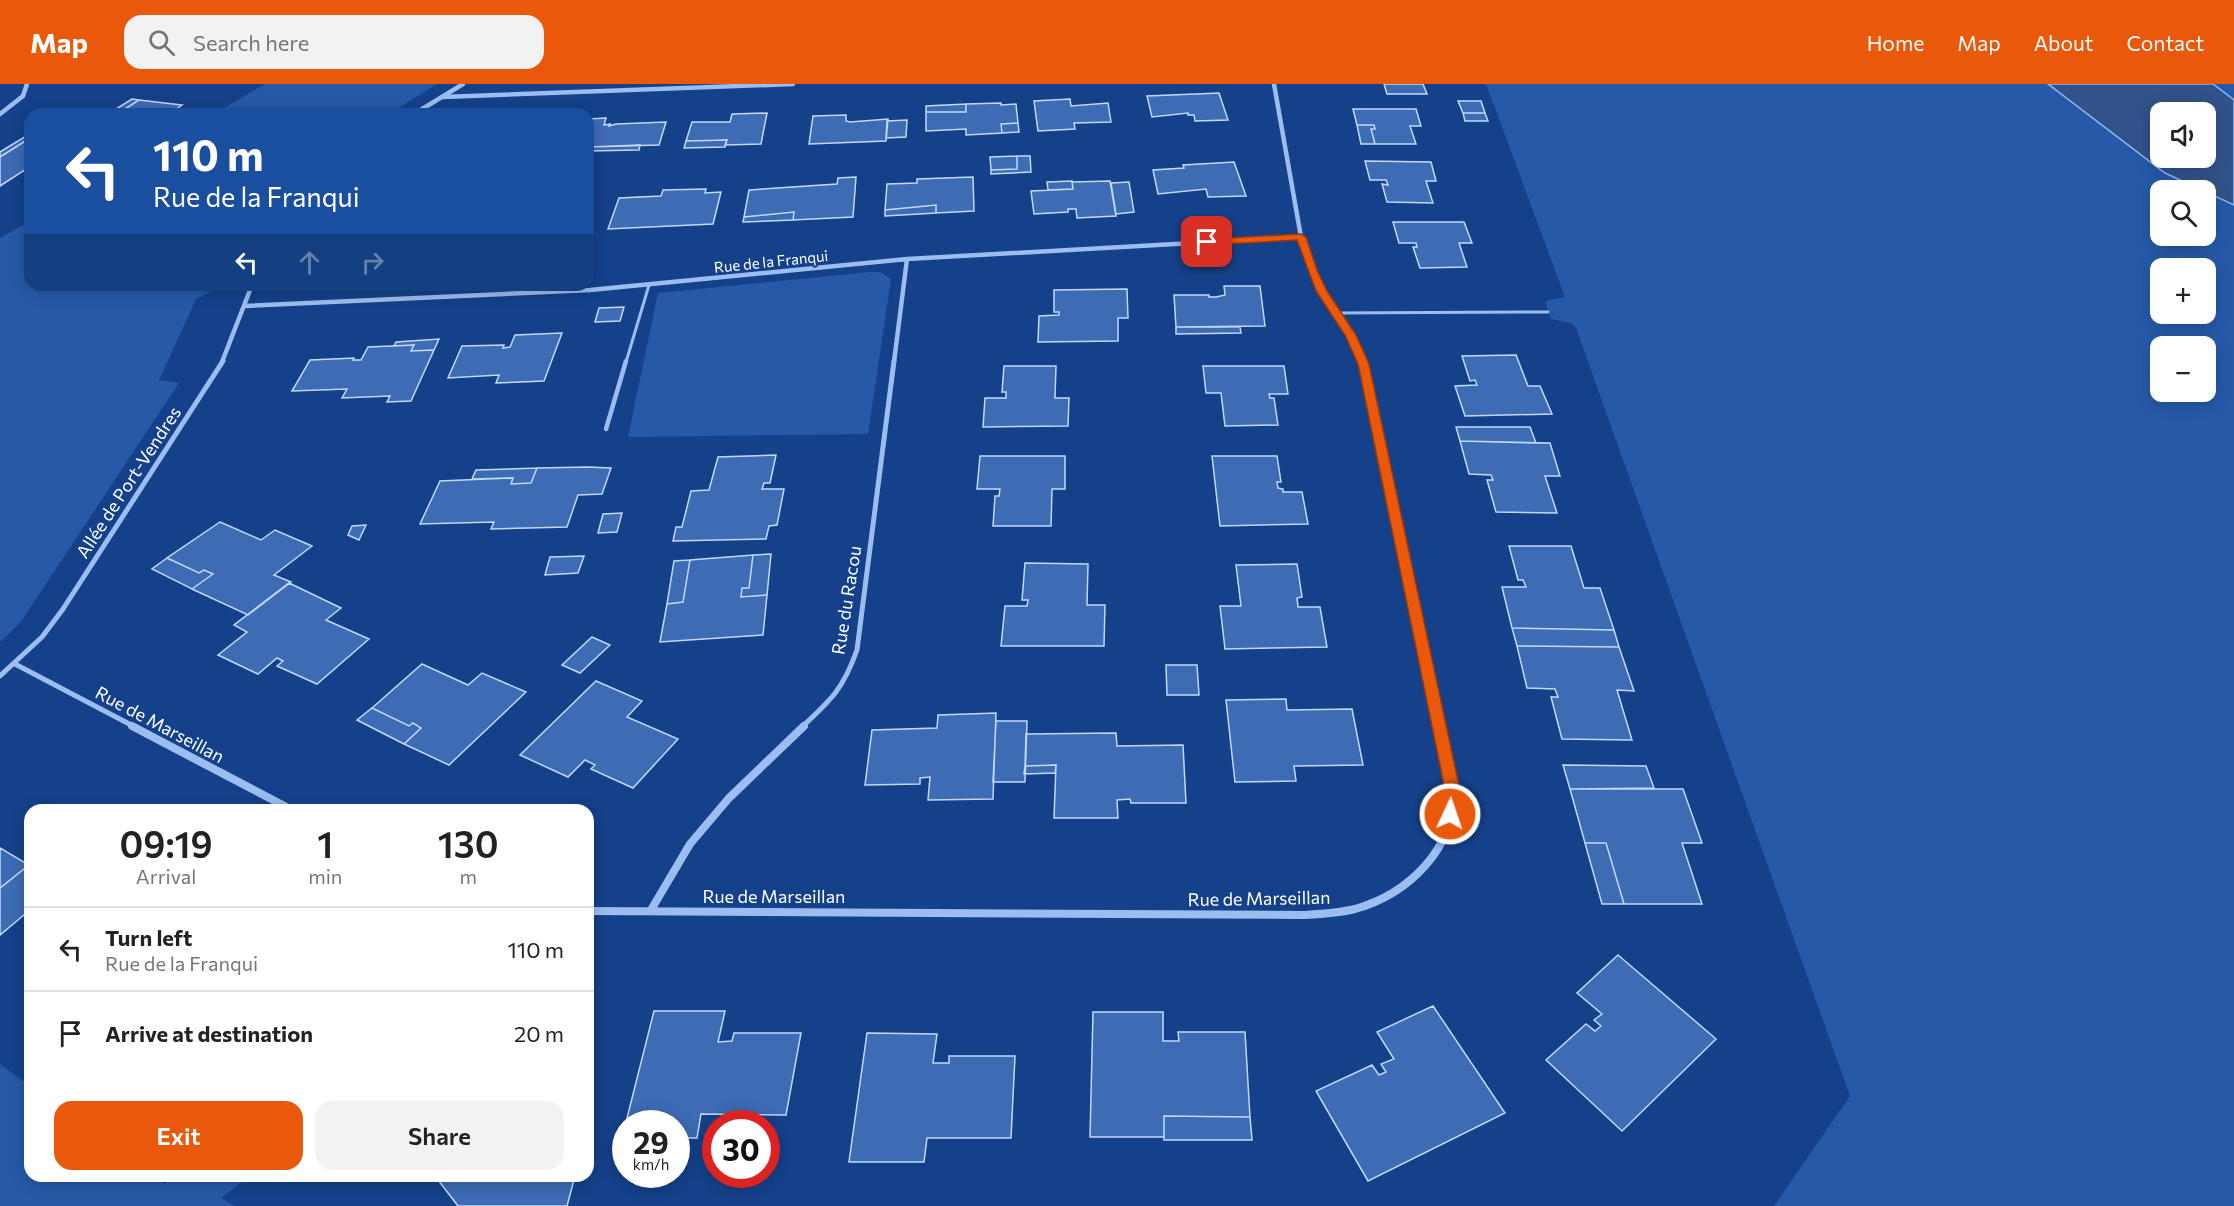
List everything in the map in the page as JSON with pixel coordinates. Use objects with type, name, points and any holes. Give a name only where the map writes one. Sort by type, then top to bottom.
[{"type":"street","points":[[0,114],[23,96],[27,84]]},
{"type":"street","points":[[424,108],[463,84]]},
{"type":"street","points":[[443,97],[793,84]]},
{"type":"street","name":"Rue de Marseillan","points":[[594,910],[1305,915],[1343,912],[1382,898],[1409,883],[1428,864],[1441,843],[1450,814],[1453,790],[1363,364],[1351,335],[1322,291],[1301,237],[1274,84]]},
{"type":"street","name":"Rue de la Franqui","points":[[594,288],[649,285],[907,259],[1301,237]]},
{"type":"street","name":"Rue du Racou","points":[[651,910],[690,844],[729,798],[832,699],[847,678],[857,650],[907,259]]},
{"type":"street","name":"Allée de Port-Vendres","points":[[0,676],[42,638],[63,609],[213,379],[250,291]]},
{"type":"street","name":"Rue de la Franqui","points":[[244,306],[533,291]]},
{"type":"street","name":"Rue de Marseillan","points":[[15,664],[281,804]]},
{"type":"lane","points":[[606,429],[649,285]]},
{"type":"lane","points":[[1336,313],[1548,312]]},
{"type":"shaded area","points":[[265,84],[437,84],[399,108],[224,108]]},
{"type":"shaded area","points":[[1486,84],[2234,84],[2234,1206],[1774,1206],[1850,1096],[1576,328],[1571,323],[1551,319],[1545,301],[1565,297]]},
{"type":"shaded area","points":[[2048,84],[2213,84],[2234,100],[2234,205],[2216,197],[2216,180],[2180,180],[2158,168],[2216,168],[2216,102],[2150,102],[2150,162]]},
{"type":"shaded area","points":[[24,224],[24,291],[213,291],[196,299],[159,380],[179,383],[20,623],[0,642],[0,238]]},
{"type":"shaded area","points":[[880,272],[891,279],[868,434],[628,437],[658,293]]},
{"type":"shaded area","points":[[0,1064],[24,1082],[24,1182],[162,1182],[165,1184],[168,1182],[242,1182],[221,1198],[235,1206],[0,1206]]},
{"type":"building","points":[[1384,84],[1423,84],[1427,94],[1387,94]]},
{"type":"building","points":[[1219,93],[1228,120],[1195,121],[1194,115],[1188,115],[1188,113],[1152,117],[1147,96]]},
{"type":"building","points":[[132,99],[139,100],[126,108],[118,108]]},
{"type":"building","points":[[1070,99],[1071,106],[1108,103],[1111,122],[1074,123],[1075,129],[1038,131],[1034,101]]},
{"type":"building","points":[[139,100],[182,105],[178,108],[126,108]]},
{"type":"building","points":[[1458,101],[1481,101],[1485,113],[1463,113]]},
{"type":"building","points":[[1001,103],[1001,105],[1016,104],[1018,123],[1001,124],[1002,133],[966,135],[966,129],[926,131],[926,112],[966,112],[966,104]]},
{"type":"building","points":[[966,104],[966,112],[926,112],[926,106]]},
{"type":"building","points":[[1353,109],[1416,109],[1421,126],[1410,126],[1416,144],[1375,144],[1371,129],[1375,129],[1374,125],[1357,125]]},
{"type":"building","points":[[767,113],[761,144],[725,145],[727,140],[686,141],[692,122],[730,122],[732,114]]},
{"type":"building","points":[[1463,113],[1485,113],[1488,121],[1465,121]]},
{"type":"building","points":[[846,115],[846,121],[850,122],[888,119],[886,141],[809,144],[813,116]]},
{"type":"building","points":[[606,118],[604,125],[610,124],[609,126],[666,122],[659,145],[594,147],[594,119]]},
{"type":"building","points":[[907,120],[906,137],[886,138],[887,121]]},
{"type":"building","points":[[1018,123],[1019,132],[1002,133],[1001,124]]},
{"type":"building","points":[[1357,125],[1374,125],[1375,129],[1371,129],[1375,144],[1361,144]]},
{"type":"building","points":[[24,137],[24,142],[0,157],[0,152]]},
{"type":"building","points":[[727,140],[725,147],[684,148],[686,141]]},
{"type":"building","points":[[24,142],[24,171],[0,186],[0,157]]},
{"type":"building","points":[[640,145],[639,150],[594,151],[594,147]]},
{"type":"building","points":[[1017,156],[1017,169],[991,170],[990,157]]},
{"type":"building","points":[[1017,156],[1030,156],[1031,172],[991,174],[991,170],[1017,169]]},
{"type":"building","points":[[1365,161],[1431,162],[1436,181],[1426,181],[1433,203],[1387,202],[1382,184],[1388,185],[1386,180],[1370,180]]},
{"type":"building","points":[[1234,162],[1246,196],[1208,197],[1206,189],[1158,194],[1153,170],[1184,168],[1183,165]]},
{"type":"building","points":[[856,177],[853,217],[793,220],[794,212],[744,217],[749,190],[837,184],[838,178]]},
{"type":"building","points":[[973,177],[974,211],[936,213],[936,205],[885,210],[887,184],[917,183],[917,179]]},
{"type":"building","points":[[1072,181],[1073,189],[1048,190],[1047,182]]},
{"type":"building","points":[[1110,181],[1116,216],[1077,218],[1076,209],[1068,209],[1068,212],[1034,214],[1031,191],[1073,189],[1072,182]]},
{"type":"building","points":[[1129,182],[1134,212],[1116,214],[1111,183]]},
{"type":"building","points":[[706,189],[705,193],[721,192],[713,224],[608,229],[619,198],[661,196],[663,190]]},
{"type":"building","points":[[936,205],[936,213],[885,216],[885,210]]},
{"type":"building","points":[[794,212],[793,220],[743,222],[744,217]]},
{"type":"building","points":[[1393,222],[1464,222],[1472,243],[1459,243],[1467,267],[1420,268],[1413,247],[1417,247],[1416,243],[1399,243]]},
{"type":"building","points":[[1224,286],[1260,286],[1265,326],[1176,327],[1174,295],[1216,297],[1225,295]]},
{"type":"building","points":[[1127,289],[1128,318],[1118,318],[1118,341],[1038,342],[1039,316],[1059,315],[1059,312],[1054,312],[1054,290]]},
{"type":"building","points":[[624,307],[620,321],[595,322],[599,308]]},
{"type":"building","points":[[1176,327],[1240,327],[1241,333],[1176,334]]},
{"type":"building","points":[[562,333],[544,381],[496,383],[499,375],[448,378],[462,346],[504,345],[503,348],[510,347],[515,335]]},
{"type":"building","points":[[439,339],[434,350],[411,351],[414,345],[394,346],[396,342]]},
{"type":"building","points":[[414,345],[411,351],[434,350],[411,401],[387,402],[390,396],[342,398],[347,389],[292,391],[310,360],[354,358],[353,360],[361,360],[368,347]]},
{"type":"building","points":[[1516,355],[1528,386],[1540,386],[1552,414],[1465,416],[1455,386],[1477,385],[1475,380],[1470,381],[1462,356]]},
{"type":"building","points":[[1004,366],[1056,366],[1055,398],[1069,398],[1068,426],[983,427],[985,398],[1006,398],[1006,392],[1002,392]]},
{"type":"building","points":[[1203,366],[1284,366],[1288,394],[1269,394],[1270,398],[1274,398],[1278,425],[1225,426],[1221,393],[1206,393]]},
{"type":"building","points":[[1456,427],[1530,427],[1536,443],[1460,441]]},
{"type":"building","points":[[1460,441],[1550,443],[1560,476],[1545,476],[1557,513],[1496,512],[1487,480],[1493,480],[1491,475],[1469,474]]},
{"type":"building","points":[[776,455],[770,483],[764,483],[762,489],[784,489],[777,525],[769,526],[766,539],[673,541],[676,527],[682,527],[691,491],[709,490],[718,457]]},
{"type":"building","points":[[980,456],[1065,456],[1065,489],[1052,489],[1051,526],[993,526],[995,496],[999,496],[1000,489],[977,489]]},
{"type":"building","points":[[1212,456],[1277,456],[1281,482],[1277,482],[1278,488],[1283,489],[1283,492],[1302,492],[1308,524],[1220,526]]},
{"type":"building","points":[[537,468],[611,468],[602,494],[578,495],[567,527],[491,529],[494,522],[420,524],[440,481],[513,478],[511,484],[531,483]]},
{"type":"building","points":[[537,468],[531,483],[511,484],[513,478],[472,479],[476,470]]},
{"type":"building","points":[[622,513],[617,532],[598,533],[603,514]]},
{"type":"building","points":[[220,522],[261,540],[275,530],[312,546],[274,575],[291,582],[248,615],[192,589],[213,574],[204,570],[199,573],[167,558]]},
{"type":"building","points":[[366,525],[359,540],[348,535],[352,526]]},
{"type":"building","points":[[1509,546],[1571,546],[1584,588],[1600,588],[1614,630],[1512,628],[1502,587],[1526,587],[1523,580],[1518,580]]},
{"type":"building","points":[[771,554],[767,595],[741,597],[742,588],[749,588],[753,555]]},
{"type":"building","points":[[753,555],[749,588],[742,588],[741,597],[767,595],[763,635],[660,642],[667,604],[683,602],[690,560]]},
{"type":"building","points":[[584,556],[578,573],[545,575],[550,557]]},
{"type":"building","points":[[167,558],[199,573],[204,570],[213,574],[192,589],[152,569]]},
{"type":"building","points":[[690,560],[683,602],[667,604],[674,561]]},
{"type":"building","points":[[1025,563],[1088,564],[1087,605],[1105,605],[1104,646],[1001,646],[1005,606],[1027,606],[1028,600],[1022,600]]},
{"type":"building","points":[[1297,564],[1302,597],[1297,598],[1298,607],[1320,607],[1327,647],[1225,649],[1220,606],[1241,606],[1236,565]]},
{"type":"building","points":[[289,583],[341,608],[326,620],[369,639],[317,684],[277,666],[283,661],[277,658],[258,674],[218,655],[247,632],[234,625]]},
{"type":"building","points":[[1512,628],[1614,630],[1619,647],[1517,646]]},
{"type":"building","points":[[592,637],[610,645],[580,673],[562,665]]},
{"type":"building","points":[[1517,646],[1619,647],[1634,691],[1617,690],[1632,740],[1562,739],[1551,697],[1558,697],[1555,689],[1527,688]]},
{"type":"building","points":[[422,664],[468,685],[482,673],[526,692],[449,765],[404,744],[421,728],[413,723],[409,726],[372,708]]},
{"type":"building","points":[[1166,665],[1197,665],[1199,695],[1167,695]]},
{"type":"building","points":[[596,681],[642,701],[627,717],[678,739],[633,788],[591,769],[595,765],[585,760],[568,777],[520,755]]},
{"type":"building","points":[[1286,699],[1287,710],[1352,709],[1363,765],[1294,766],[1296,781],[1235,782],[1226,700]]},
{"type":"building","points":[[372,708],[409,726],[413,723],[421,728],[404,744],[357,720]]},
{"type":"building","points":[[996,713],[993,799],[928,800],[930,777],[920,778],[920,784],[865,785],[872,730],[937,728],[938,715]]},
{"type":"building","points":[[996,721],[1027,721],[1025,782],[993,782]]},
{"type":"building","points":[[1116,733],[1117,746],[1183,745],[1186,803],[1131,803],[1130,799],[1117,800],[1118,818],[1054,818],[1056,765],[1025,766],[1026,734]]},
{"type":"building","points":[[1056,765],[1055,773],[1024,774],[1025,766]]},
{"type":"building","points":[[1563,765],[1646,766],[1654,788],[1570,789]]},
{"type":"building","points":[[1570,789],[1683,789],[1702,843],[1682,843],[1702,904],[1624,904],[1606,843],[1585,843]]},
{"type":"building","points":[[1585,843],[1606,843],[1624,904],[1602,904]]},
{"type":"building","points":[[0,848],[24,862],[24,869],[0,888]]},
{"type":"building","points":[[24,869],[24,915],[0,935],[0,888]]},
{"type":"building","points":[[1618,955],[1716,1039],[1622,1131],[1546,1060],[1586,1024],[1595,1031],[1601,1026],[1594,1020],[1602,1014],[1577,993]]},
{"type":"building","points":[[1433,1006],[1505,1113],[1368,1181],[1316,1091],[1372,1065],[1379,1075],[1386,1072],[1381,1064],[1394,1059],[1377,1032]]},
{"type":"building","points":[[654,1011],[725,1011],[718,1042],[732,1041],[734,1033],[801,1033],[786,1115],[780,1115],[780,1110],[702,1110],[697,1138],[690,1138],[690,1110],[629,1110]]},
{"type":"building","points":[[1093,1012],[1163,1012],[1163,1041],[1179,1041],[1178,1032],[1245,1032],[1250,1117],[1164,1116],[1164,1137],[1090,1137]]},
{"type":"building","points":[[867,1033],[937,1034],[933,1063],[949,1063],[949,1056],[1015,1056],[1011,1138],[927,1138],[924,1162],[849,1162]]},
{"type":"building","points":[[1164,1116],[1250,1117],[1252,1140],[1164,1140]]},
{"type":"building","points":[[440,1182],[573,1182],[567,1206],[458,1206]]},
{"type":"route","points":[[1207,242],[1301,237],[1322,291],[1351,335],[1363,364],[1453,790],[1450,814]]}]
